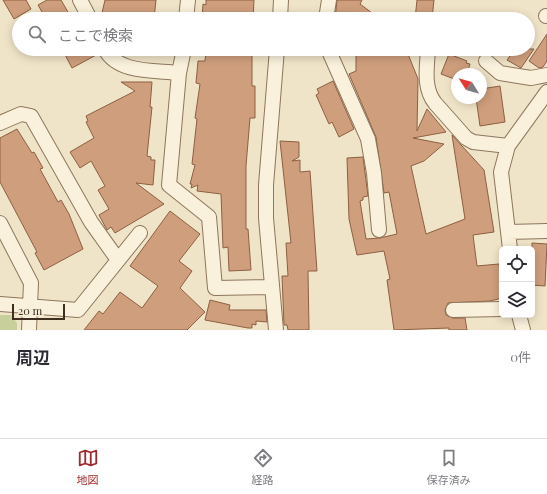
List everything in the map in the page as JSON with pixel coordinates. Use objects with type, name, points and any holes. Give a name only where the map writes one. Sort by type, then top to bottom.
[{"type":"street","points":[[80,0],[86,12]]},
{"type":"street","points":[[187,12],[188,0]]},
{"type":"street","points":[[280,12],[281,0]]},
{"type":"street","points":[[327,12],[328,0]]},
{"type":"street","points":[[110,56],[127,67],[179,73]]},
{"type":"street","points":[[183,56],[179,73],[170,185],[209,217],[215,288],[272,287]]},
{"type":"street","points":[[276,56],[266,185],[266,218],[276,330]]},
{"type":"street","points":[[331,56],[368,139],[374,173],[379,230]]},
{"type":"street","points":[[428,56],[427,87],[430,97],[466,138],[473,142],[508,146]]},
{"type":"street","points":[[486,61],[500,73],[531,78],[547,75]]},
{"type":"street","points":[[510,246],[500,172],[508,146],[547,92]]},
{"type":"street","points":[[0,123],[21,114],[31,116],[91,222],[118,260]]},
{"type":"street","points":[[0,223],[31,283],[29,330]]},
{"type":"street","points":[[508,232],[547,231]]},
{"type":"street","points":[[0,304],[31,308],[78,310],[140,233]]},
{"type":"street","points":[[453,310],[499,309]]},
{"type":"street","points":[[520,318],[523,330]]},
{"type":"green space","points":[[0,315],[11,315],[17,323],[17,330],[0,330]]},
{"type":"building","points":[[3,0],[26,0],[31,9],[26,12],[12,12],[12,16]]},
{"type":"building","points":[[47,0],[61,0],[68,12],[42,12],[38,5]]},
{"type":"building","points":[[105,0],[156,0],[155,12],[102,12]]},
{"type":"building","points":[[206,0],[254,0],[253,12],[202,12],[203,4],[206,5]]},
{"type":"building","points":[[337,0],[362,0],[360,4],[371,12],[336,12]]},
{"type":"building","points":[[417,0],[434,0],[433,12],[416,12]]},
{"type":"building","points":[[547,34],[547,61],[543,67],[539,68],[529,61],[532,56],[535,56],[535,52]]},
{"type":"building","points":[[66,56],[94,56],[72,68]]},
{"type":"building","points":[[206,56],[252,56],[252,86],[255,86],[255,118],[250,118],[246,166],[246,229],[248,229],[251,270],[229,271],[228,247],[223,248],[221,194],[197,191],[198,185],[191,188],[192,184],[190,184],[195,165],[192,164],[197,119],[195,118],[200,84],[196,83],[198,61],[205,61]]},
{"type":"building","points":[[356,56],[409,56],[418,79],[417,131],[427,109],[446,132],[413,138],[444,144],[424,161],[411,166],[426,234],[465,219],[452,135],[484,170],[494,232],[473,235],[477,266],[499,264],[499,299],[490,301],[448,303],[445,310],[446,315],[453,318],[465,318],[467,330],[449,330],[449,328],[394,330],[387,280],[390,279],[384,251],[357,255],[349,219],[347,158],[363,157],[368,196],[363,197],[363,200],[360,201],[366,239],[380,238],[397,234],[389,192],[384,193],[376,137],[349,74],[356,71]]},
{"type":"building","points":[[448,56],[454,56],[467,61],[466,63],[470,64],[469,68],[451,68],[451,78],[441,74]]},
{"type":"building","points":[[510,56],[529,56],[521,68],[507,60]]},
{"type":"building","points":[[333,81],[354,129],[339,137],[332,122],[329,124],[316,95],[319,93],[317,89]]},
{"type":"building","points":[[121,82],[152,82],[150,107],[152,107],[147,156],[151,157],[151,160],[155,160],[153,185],[136,183],[164,204],[115,233],[111,227],[107,230],[99,215],[109,209],[98,190],[105,186],[91,161],[80,168],[70,152],[94,138],[86,122],[88,121],[86,116],[135,91]]},
{"type":"building","points":[[500,86],[505,122],[480,126],[477,104],[487,104],[487,88]]},
{"type":"building","points":[[17,129],[32,153],[34,152],[43,168],[40,169],[58,202],[61,200],[69,214],[83,249],[44,270],[35,253],[37,252],[0,182],[0,138]]},
{"type":"building","points":[[280,141],[299,142],[299,157],[292,161],[300,160],[300,172],[310,171],[317,271],[308,271],[309,330],[288,330],[287,325],[284,325],[282,276],[288,276],[286,243],[291,243]]},
{"type":"building","points":[[170,211],[200,234],[179,261],[192,271],[180,288],[205,312],[187,330],[84,330],[99,311],[103,314],[120,292],[142,308],[158,286],[130,266]]},
{"type":"building","points":[[532,243],[547,244],[545,286],[535,285],[535,246],[532,246]]},
{"type":"building","points":[[210,300],[230,305],[229,310],[266,310],[267,322],[256,321],[256,325],[252,324],[252,328],[248,328],[205,320]]}]
